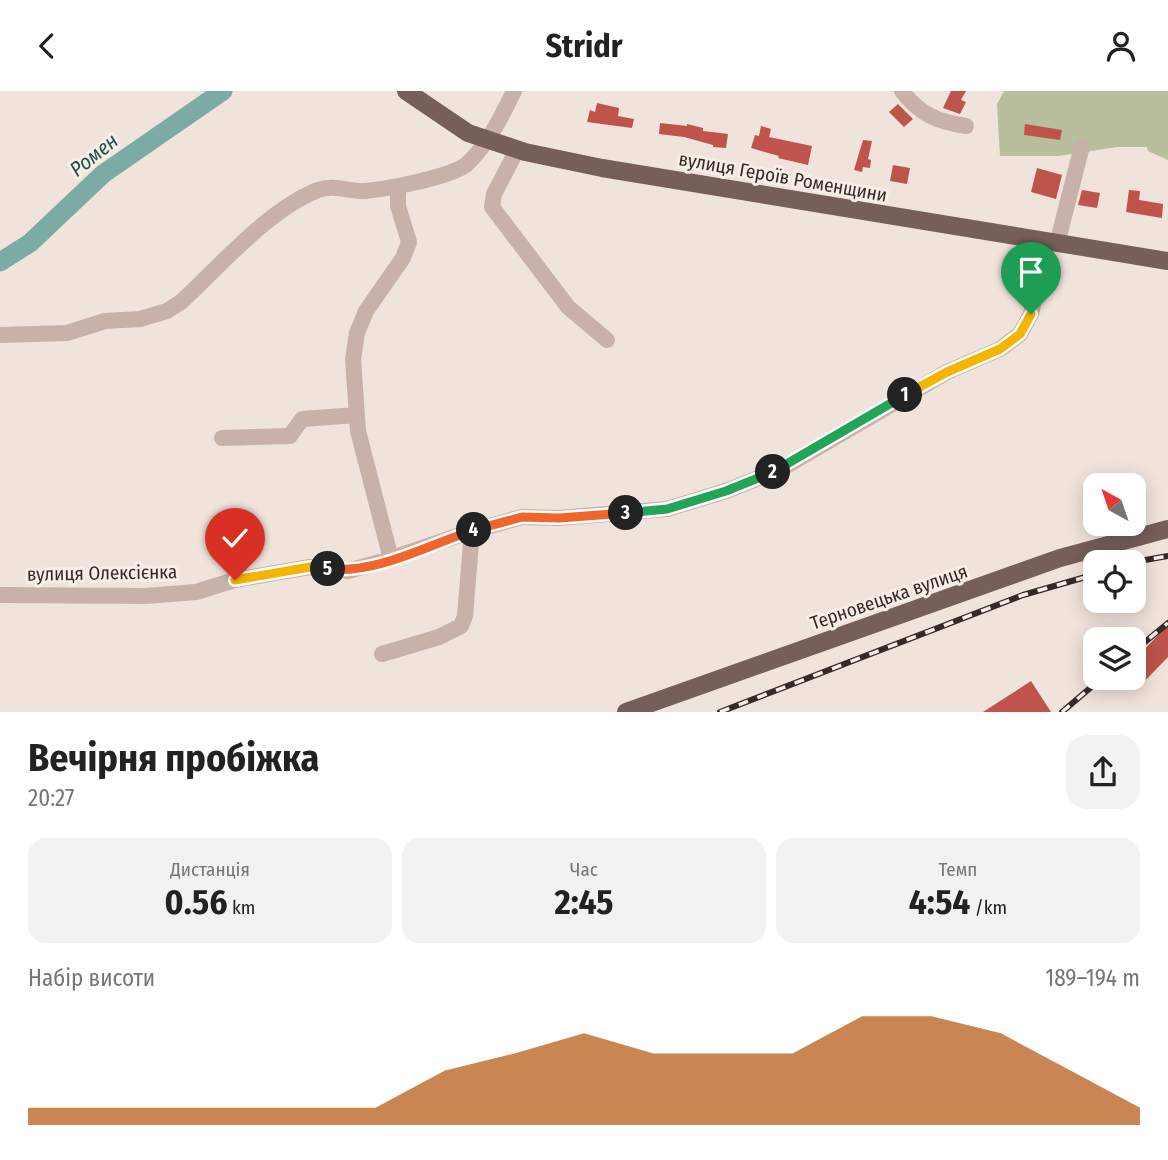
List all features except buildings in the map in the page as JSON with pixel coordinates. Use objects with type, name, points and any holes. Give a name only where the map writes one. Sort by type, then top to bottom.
[{"type":"main road","name":"вулиця Героїв Роменщини","points":[[406,91],[468,133],[517,150],[603,168],[1168,261]]},
{"type":"main road","name":"Терновецька вулиця","points":[[626,712],[1060,558],[1168,529]]},
{"type":"street","points":[[0,335],[67,333],[105,321],[140,319],[167,311],[181,302],[290,203],[320,189],[337,187],[362,191],[410,185],[467,165],[500,120],[514,91]]},
{"type":"street","points":[[902,91],[925,115],[944,123],[966,125]]},
{"type":"street","name":"вулиця Олексієнка","points":[[0,595],[146,596],[196,592],[235,580],[310,567],[348,571],[522,517],[559,518],[667,509],[726,491],[779,470],[947,372],[1000,349],[1020,334],[1031,314],[1050,243],[1083,146]]},
{"type":"street","points":[[517,150],[494,194],[492,207],[568,307],[607,340]]},
{"type":"street","points":[[391,559],[358,431],[353,359],[356,333],[366,311],[403,258],[409,242],[398,205],[398,187]]},
{"type":"street","points":[[222,438],[290,436],[302,419],[357,415]]},
{"type":"street","points":[[382,654],[439,637],[461,626],[465,616],[472,531]]},
{"type":"green space","points":[[1004,91],[1168,91],[1168,160],[1148,151],[1147,147],[1117,147],[1059,156],[1000,156],[997,104]]},
{"type":"waterway","name":"Ромен","points":[[0,262],[30,243],[103,174],[223,91]]},
{"type":"railway","points":[[1146,560],[1168,556]]},
{"type":"railway","points":[[720,712],[1023,595],[1083,578]]},
{"type":"railway","points":[[1146,641],[1168,623]]},
{"type":"railway","points":[[1062,712],[1088,690]]},
{"type":"route","points":[[235,580],[310,567],[348,571],[522,517],[559,518],[667,509],[726,491],[779,470],[947,372],[1000,349],[1020,334],[1031,314]]}]
